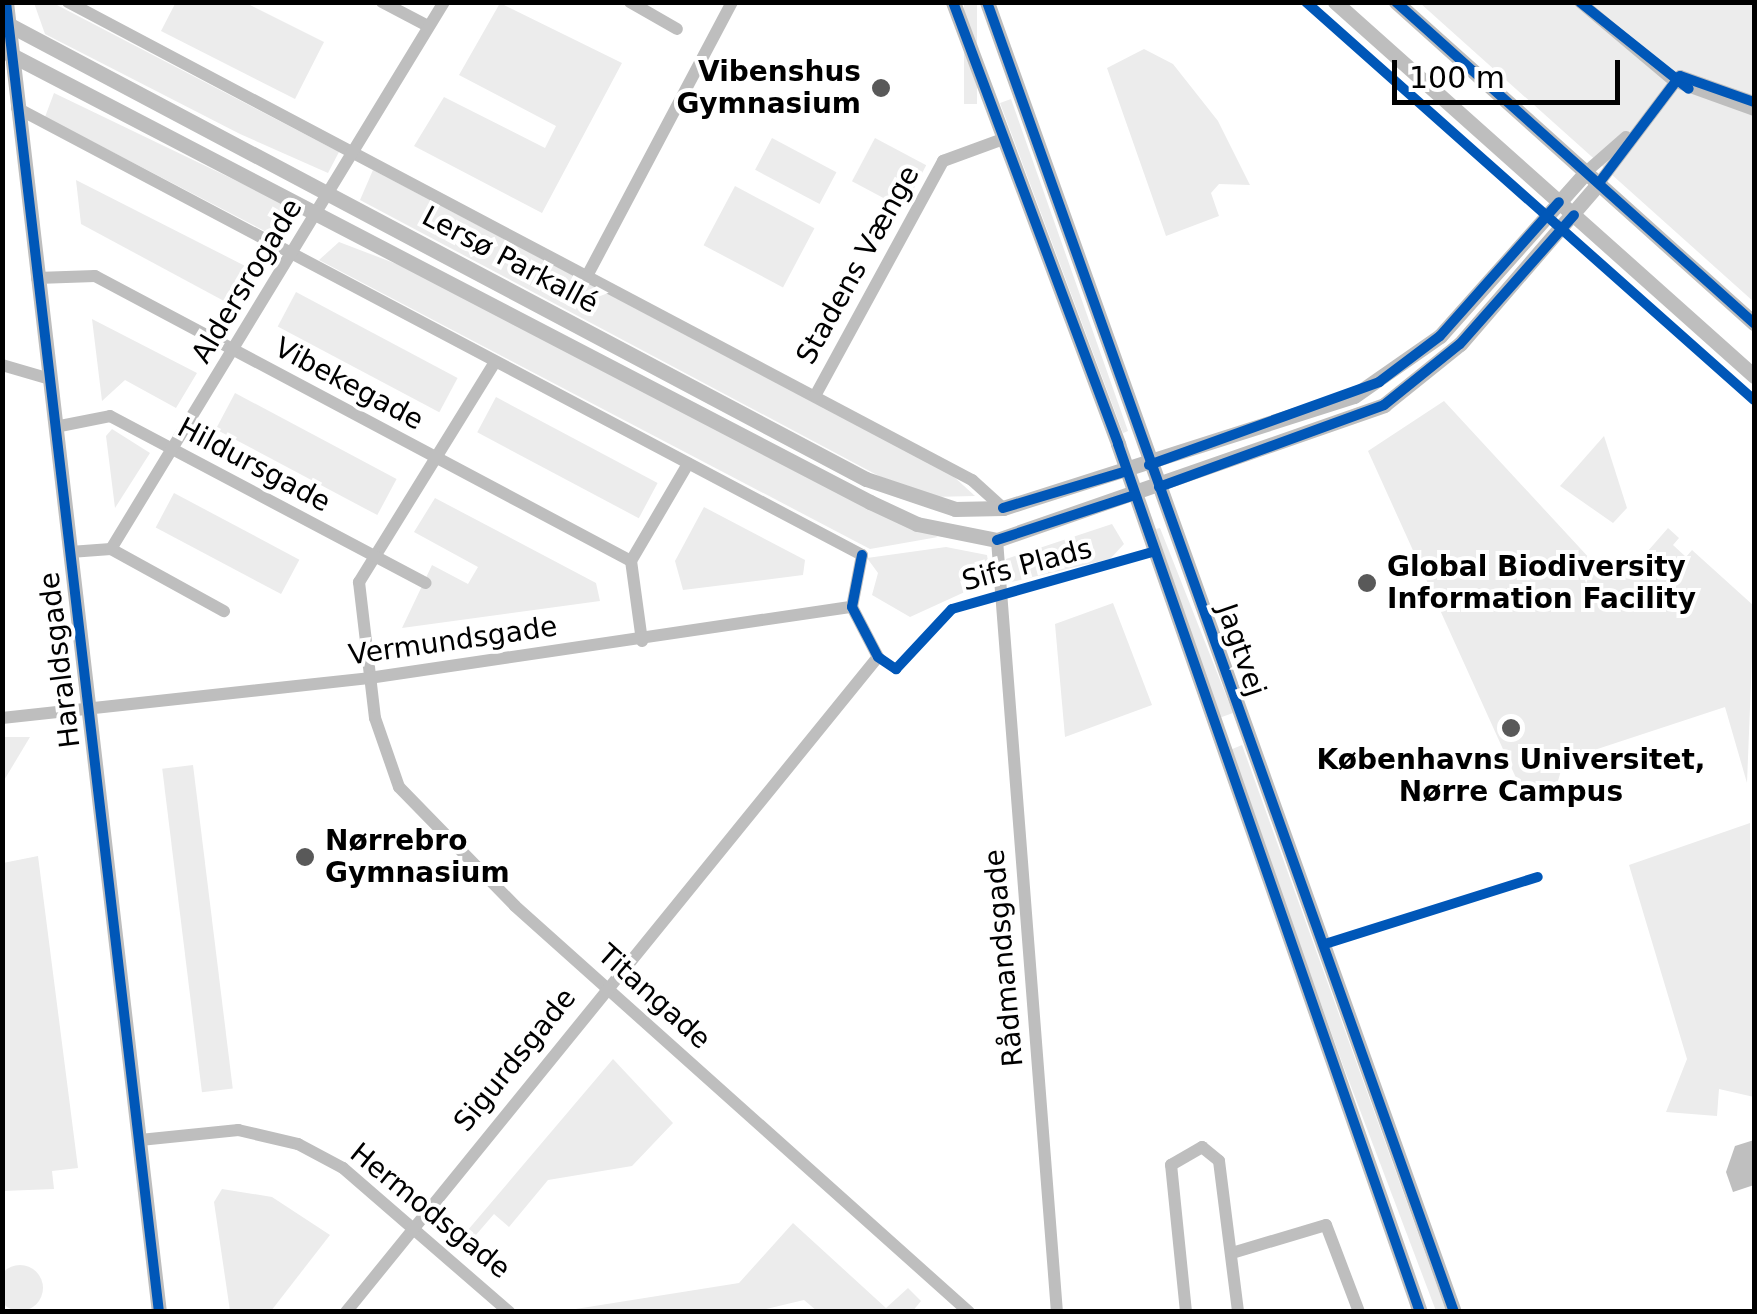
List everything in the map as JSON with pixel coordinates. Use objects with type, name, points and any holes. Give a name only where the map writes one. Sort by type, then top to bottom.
[{"type":"street","name":"Haraldsgade","points":[[6,2],[7,52],[18,108],[160,1312]]},
{"type":"street","name":"Lersø Parkallé","points":[[68,2],[972,480],[1003,508]]},
{"type":"street","points":[[382,2],[428,26]]},
{"type":"street","name":"Aldersrogade","points":[[111,549],[444,2]]},
{"type":"street","points":[[630,2],[678,29]]},
{"type":"street","points":[[587,276],[732,2]]},
{"type":"street","name":"Jagtvej","points":[[953,2],[1127,471],[1420,1312]]},
{"type":"street","name":"Jagtvej","points":[[986,2],[1454,1312]]},
{"type":"street","points":[[1335,2],[1754,376]]},
{"type":"street","points":[[1396,2],[1754,322]]},
{"type":"street","points":[[1580,2],[1674,81],[1754,110]]},
{"type":"street","name":"Lersø Parkallé","points":[[6,22],[866,479],[918,502],[1003,508],[1149,465],[1380,382],[1440,336],[1559,202],[1593,178]]},
{"type":"street","name":"Lersø Parkallé","points":[[7,52],[870,502],[918,524],[997,540],[1159,488],[1384,405],[1460,344],[1574,215],[1593,178]]},
{"type":"street","points":[[1593,178],[1674,81],[1686,74],[1754,102]]},
{"type":"street","points":[[18,108],[862,555],[852,607]]},
{"type":"street","name":"Stadens Vænge","points":[[816,396],[943,161],[1003,138]]},
{"type":"street","name":"Vibekegade","points":[[38,278],[95,276],[632,561]]},
{"type":"street","name":"Titangade","points":[[494,362],[375,556],[358,593],[369,678],[386,756],[413,808],[968,1312]]},
{"type":"street","points":[[2,365],[50,379]]},
{"type":"street","name":"Hildursgade","points":[[55,427],[110,416],[425,583]]},
{"type":"street","points":[[642,641],[632,561],[688,464]]},
{"type":"street","name":"Rådmandsgade","points":[[997,540],[998,601],[1057,1312]]},
{"type":"street","points":[[70,552],[111,549],[224,611]]},
{"type":"street","name":"Vermundsgade","points":[[2,718],[369,678],[642,641],[852,607]]},
{"type":"street","name":"Sigurdsgade","points":[[346,1312],[606,987],[878,658],[852,607]]},
{"type":"street","name":"Hermodsgade","points":[[140,1140],[238,1130],[298,1144],[413,1225],[510,1312]]},
{"type":"street","points":[[1186,1312],[1171,1164],[1191,1148],[1220,1161],[1238,1312]]},
{"type":"street","points":[[1232,1252],[1326,1226],[1360,1312]]},
{"type":"shaded area","points":[[176,2],[246,3],[324,42],[295,99],[161,31]]},
{"type":"shaded area","points":[[34,3],[55,4],[339,152],[328,173],[240,134],[45,34]]},
{"type":"shaded area","points":[[500,3],[622,63],[542,213],[414,146],[444,97],[545,148],[556,126],[459,75]]},
{"type":"shaded area","points":[[964,3],[977,3],[977,104],[964,104]]},
{"type":"shaded area","points":[[1420,3],[1754,3],[1754,302]]},
{"type":"shaded area","points":[[1144,49],[1173,64],[1218,121],[1250,185],[1219,184],[1211,193],[1219,216],[1166,236],[1107,68]]},
{"type":"shaded area","points":[[54,93],[293,208],[278,238],[45,117]]},
{"type":"shaded area","points":[[1011,99],[1128,431],[1123,433],[1000,103]]},
{"type":"shaded area","points":[[772,138],[836,172],[820,204],[755,170]]},
{"type":"shaded area","points":[[875,138],[926,165],[903,208],[852,181]]},
{"type":"shaded area","points":[[373,170],[952,475],[975,496],[931,497],[892,483],[360,200]]},
{"type":"shaded area","points":[[76,180],[259,273],[237,308],[81,224]]},
{"type":"shaded area","points":[[735,186],[814,228],[783,287],[704,245]]},
{"type":"shaded area","points":[[339,242],[415,271],[938,537],[870,549],[319,260]]},
{"type":"shaded area","points":[[296,292],[458,378],[439,412],[278,326]]},
{"type":"shaded area","points":[[92,319],[197,373],[176,408],[125,380],[102,401]]},
{"type":"shaded area","points":[[235,393],[397,479],[377,515],[216,429]]},
{"type":"shaded area","points":[[496,397],[658,483],[639,518],[477,432]]},
{"type":"shaded area","points":[[1444,401],[1604,574],[1627,575],[1668,528],[1679,538],[1673,545],[1686,557],[1692,550],[1754,606],[1747,783],[1725,707],[1564,760],[1554,795],[1526,800],[1368,451]]},
{"type":"shaded area","points":[[112,429],[150,453],[115,508],[106,436]]},
{"type":"shaded area","points":[[1604,436],[1627,508],[1613,523],[1560,486]]},
{"type":"shaded area","points":[[174,493],[299,560],[281,594],[156,527]]},
{"type":"shaded area","points":[[435,498],[596,583],[600,601],[402,628],[432,565],[468,584],[478,567],[414,532]]},
{"type":"shaded area","points":[[704,507],[805,560],[803,575],[683,590],[675,561]]},
{"type":"shaded area","points":[[1112,524],[1124,544],[1110,559],[1007,583],[1006,559]]},
{"type":"shaded area","points":[[1160,528],[1233,713],[1219,718],[1156,529]]},
{"type":"shaded area","points":[[946,547],[987,555],[991,580],[910,617],[872,595],[878,573],[867,558]]},
{"type":"shaded area","points":[[1113,603],[1152,705],[1065,737],[1055,624]]},
{"type":"shaded area","points":[[2,737],[30,737],[3,782]]},
{"type":"shaded area","points":[[1242,745],[1446,1311],[1436,1311],[1344,1068],[1230,750]]},
{"type":"shaded area","points":[[193,765],[233,1089],[202,1092],[162,769]]},
{"type":"shaded area","points":[[1750,823],[1754,1097],[1719,1089],[1717,1116],[1666,1112],[1687,1059],[1629,865]]},
{"type":"shaded area","points":[[38,856],[78,1168],[52,1171],[54,1189],[3,1191],[3,863]]},
{"type":"shaded area","points":[[613,1059],[673,1123],[632,1166],[548,1180],[509,1227],[494,1214],[469,1243],[462,1237]]},
{"type":"shaded area","points":[[1754,1140],[1754,1185],[1733,1192],[1726,1172],[1735,1146]]},
{"type":"shaded area","points":[[222,1189],[272,1197],[330,1235],[271,1311],[230,1311],[214,1202]]},
{"type":"shaded area","points":[[793,1223],[886,1308],[908,1288],[921,1301],[912,1312],[817,1311],[804,1300],[753,1312],[563,1311],[739,1283]]},
{"type":"shaded area","points":[[20,1265],[36,1272],[43,1288],[36,1304],[20,1311],[4,1304],[-3,1288],[4,1272]]},
{"type":"cycle path","points":[[6,2],[159,1312]]},
{"type":"cycle path","points":[[953,2],[1118,444],[1420,1312]]},
{"type":"cycle path","points":[[987,2],[1454,1312]]},
{"type":"cycle path","points":[[1306,2],[1754,400]]},
{"type":"cycle path","points":[[1396,2],[1754,323]]},
{"type":"cycle path","points":[[1580,2],[1689,89]]},
{"type":"cycle path","points":[[1599,183],[1680,76],[1754,102]]},
{"type":"cycle path","points":[[1149,465],[1379,382],[1440,336],[1559,202]]},
{"type":"cycle path","points":[[1159,487],[1384,405],[1460,344],[1574,215]]},
{"type":"cycle path","points":[[1003,508],[1127,471]]},
{"type":"cycle path","name":"Sifs Plads","points":[[997,540],[1135,495]]},
{"type":"cycle path","name":"Sifs Plads","points":[[862,555],[852,607],[878,657],[896,669],[952,609],[1155,551]]},
{"type":"cycle path","points":[[1325,944],[1538,877]]},
{"type":"place","name":"Vibenshus Gymnasium","points":[[881,88]]},
{"type":"place","name":"Global Biodiversity Information Facility","points":[[1367,583]]},
{"type":"place","name":"Københavns Universitet, Nørre Campus","points":[[1511,728]]},
{"type":"place","name":"Nørrebro Gymnasium","points":[[305,857]]}]
